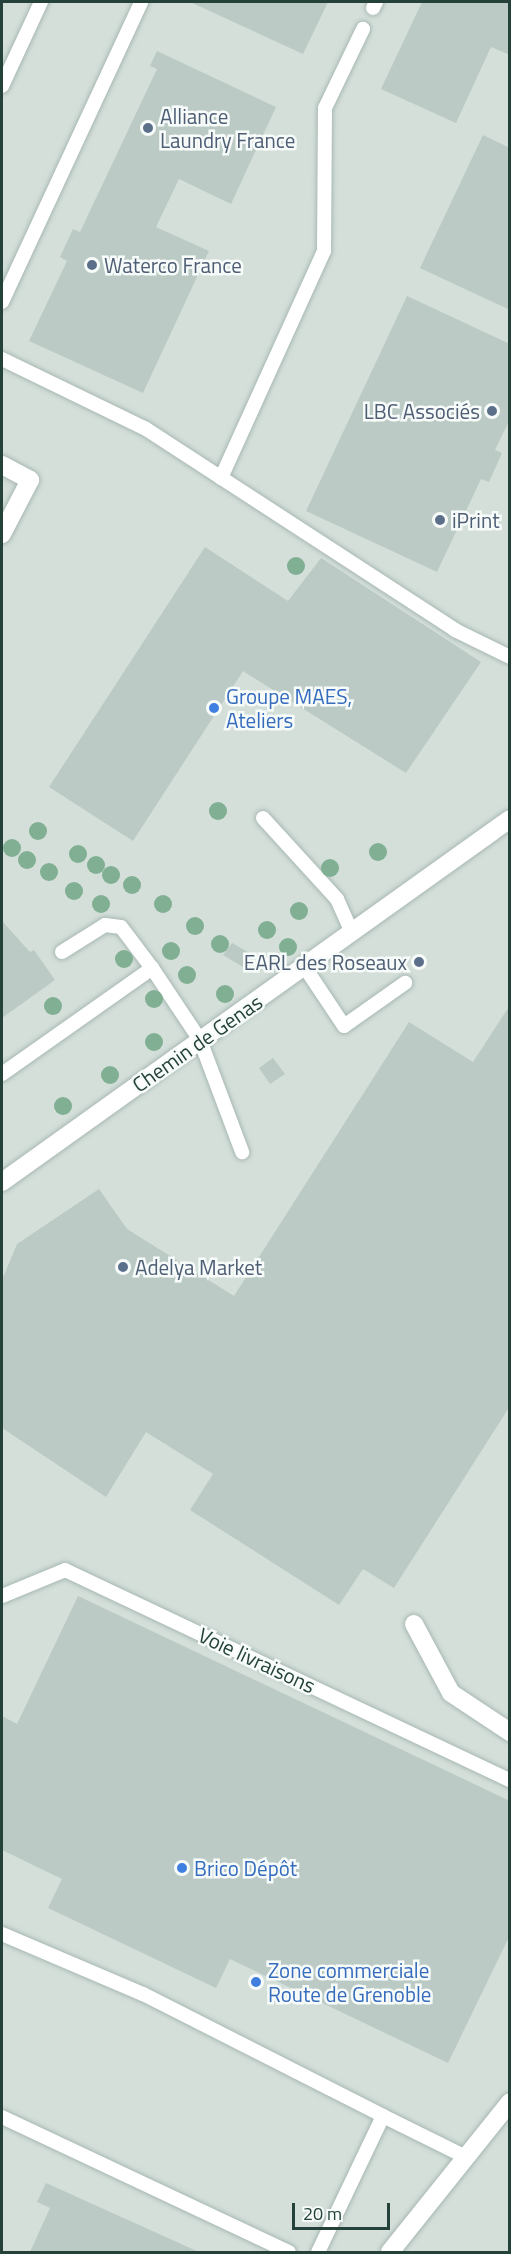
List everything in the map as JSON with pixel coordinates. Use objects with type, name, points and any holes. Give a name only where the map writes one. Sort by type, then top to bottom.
[{"type":"street","points":[[2,465],[30,480],[2,534]]},
{"type":"street","name":"Chemin de Genas","points":[[2,1182],[510,819]]},
{"type":"street","points":[[414,1624],[451,1693],[510,1732]]},
{"type":"street","points":[[390,2253],[510,2102]]},
{"type":"lane","points":[[2,86],[41,2]]},
{"type":"lane","points":[[2,302],[141,2]]},
{"type":"lane","points":[[220,478],[324,251],[325,108],[363,29]]},
{"type":"lane","points":[[2,359],[146,429],[455,630],[510,657]]},
{"type":"lane","points":[[263,818],[337,899],[352,932]]},
{"type":"lane","points":[[62,952],[105,925],[121,927],[201,1040],[242,1152]]},
{"type":"lane","points":[[304,966],[344,1026],[405,983]]},
{"type":"lane","points":[[2,1074],[152,968]]},
{"type":"lane","name":"Voie livraisons","points":[[2,1596],[65,1570],[510,1780]]},
{"type":"lane","points":[[2,1934],[143,1994],[466,2157]]},
{"type":"lane","points":[[318,2253],[383,2116]]},
{"type":"lane","points":[[2,2117],[289,2253]]},
{"type":"shaded area","points":[[2,2],[509,2],[509,2252],[2,2252]]},
{"type":"building","points":[[190,2],[328,2],[303,54]]},
{"type":"building","points":[[422,2],[510,2],[510,55],[491,47],[456,123],[381,89]]},
{"type":"building","points":[[157,51],[276,107],[231,204],[179,179],[156,227],[209,251],[143,393],[29,341],[67,261],[60,257],[73,229],[80,232],[157,69],[150,66]]},
{"type":"building","points":[[483,135],[510,148],[510,310],[420,268]]},
{"type":"building","points":[[407,296],[510,344],[510,419],[495,450],[502,453],[489,482],[481,479],[437,572],[306,511]]},
{"type":"building","points":[[205,547],[288,601],[321,558],[481,662],[406,773],[243,671],[133,841],[49,787]]},
{"type":"building","points":[[2,921],[30,952],[34,950],[55,980],[2,1018]]},
{"type":"building","points":[[232,943],[251,954],[243,967],[223,955]]},
{"type":"building","points":[[510,1005],[510,1406],[394,1588],[363,1569],[339,1605],[190,1510],[213,1474],[146,1432],[106,1497],[2,1428],[2,1280],[17,1244],[99,1189],[127,1229],[234,1296],[409,1022],[473,1062]]},
{"type":"building","points":[[273,1058],[285,1074],[270,1084],[259,1068]]},
{"type":"building","points":[[78,1596],[510,1801],[510,1935],[448,2063],[230,1959],[216,1988],[48,1908],[62,1879],[2,1850],[2,1716],[17,1724]]},
{"type":"building","points":[[46,2183],[199,2252],[30,2252],[50,2208],[37,2202]]},
{"type":"place","name":"Alliance Laundry France","points":[[148,128]]},
{"type":"place","name":"Waterco France","points":[[92,265]]},
{"type":"place","name":"LBC Associés","points":[[492,411]]},
{"type":"place","name":"iPrint","points":[[440,520]]},
{"type":"place","name":"Groupe MAES, Ateliers","points":[[214,708]]},
{"type":"place","name":"EARL des Roseaux","points":[[419,962]]},
{"type":"place","name":"Adelya Market","points":[[123,1267]]},
{"type":"place","name":"Brico Dépôt","points":[[182,1868]]},
{"type":"place","name":"Zone commerciale Route de Grenoble","points":[[256,1982]]}]
